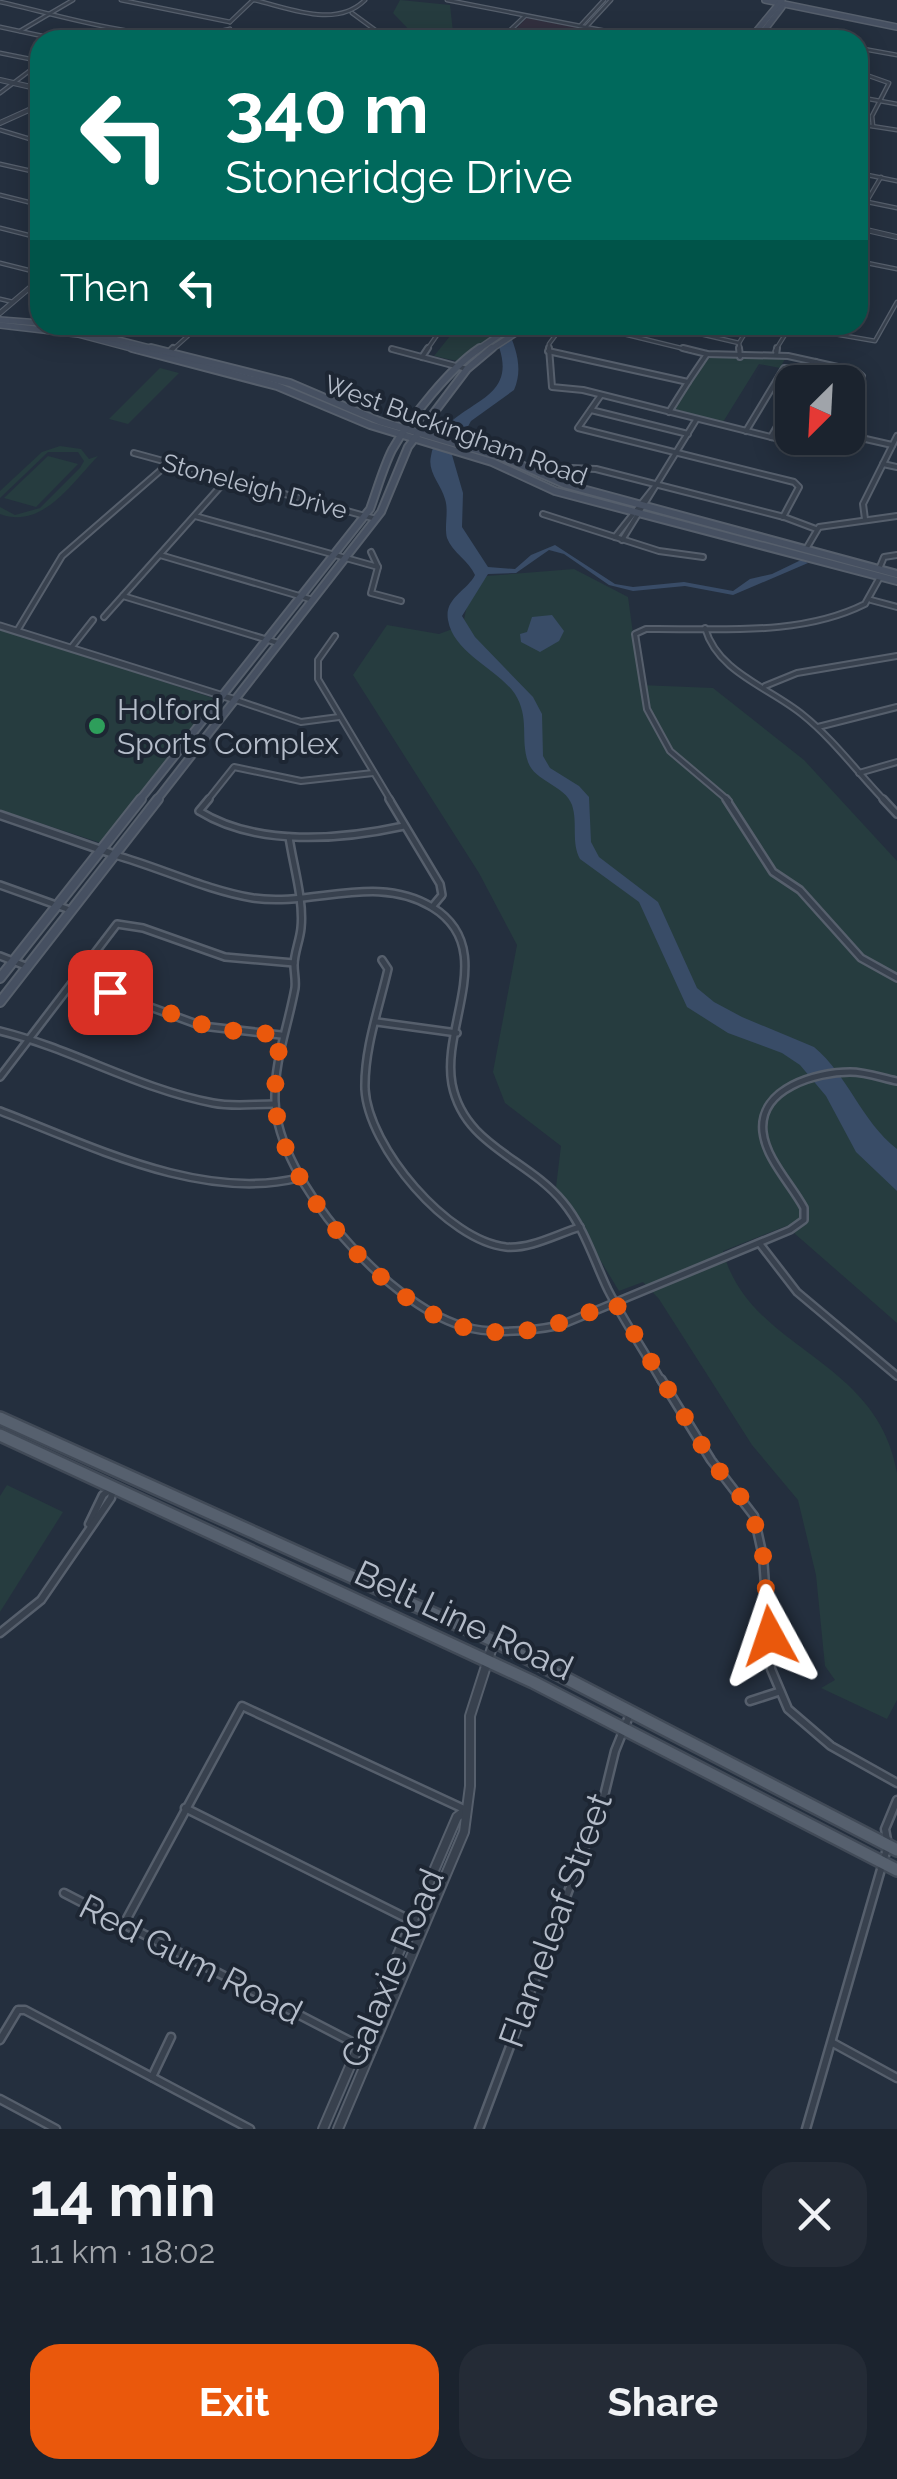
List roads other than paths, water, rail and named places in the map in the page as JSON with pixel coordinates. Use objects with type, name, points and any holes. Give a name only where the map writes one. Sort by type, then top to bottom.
[{"type":"main road","points":[[765,0],[897,27]]},
{"type":"main road","points":[[757,1],[783,3]]},
{"type":"main road","points":[[761,30],[783,3]]},
{"type":"main road","points":[[0,319],[30,322]]},
{"type":"main road","name":"West Buckingham Road","points":[[0,319],[30,324]]},
{"type":"main road","name":"West Buckingham Road","points":[[95,335],[101,336]]},
{"type":"main road","name":"West Buckingham Road","points":[[97,335],[300,386],[339,407],[404,432],[504,458],[546,478],[638,510],[897,577]]},
{"type":"main road","points":[[0,978],[364,516],[376,499],[391,452],[404,432],[457,366],[499,335]]},
{"type":"main road","points":[[0,1002],[376,519],[388,502],[417,436],[468,369],[515,335]]},
{"type":"main road","points":[[170,761],[184,765]]},
{"type":"main road","name":"Belt Line Road","points":[[0,1418],[494,1641],[894,1845]]},
{"type":"main road","name":"Belt Line Road","points":[[0,1435],[487,1660],[897,1870]]},
{"type":"main road","points":[[112,1488],[128,1476]]},
{"type":"main road","points":[[243,1548],[251,1532]]},
{"type":"street","points":[[20,32],[73,0]]},
{"type":"street","points":[[121,0],[230,22]]},
{"type":"street","points":[[226,30],[253,0],[333,15],[352,13],[365,0]]},
{"type":"street","points":[[447,0],[601,30]]},
{"type":"street","points":[[580,26],[604,0]]},
{"type":"street","points":[[586,27],[611,0]]},
{"type":"street","points":[[0,2],[141,30]]},
{"type":"street","points":[[352,13],[375,30]]},
{"type":"street","points":[[510,30],[525,16]]},
{"type":"street","points":[[0,27],[30,34]]},
{"type":"street","points":[[868,50],[897,55]]},
{"type":"street","points":[[0,53],[30,60]]},
{"type":"street","points":[[0,92],[30,70]]},
{"type":"street","points":[[868,75],[888,81],[873,126]]},
{"type":"street","points":[[0,80],[30,87]]},
{"type":"street","points":[[868,99],[897,104]]},
{"type":"street","points":[[0,126],[30,111]]},
{"type":"street","points":[[868,125],[897,130]]},
{"type":"street","points":[[0,126],[30,138]]},
{"type":"street","points":[[0,164],[30,171]]},
{"type":"street","points":[[868,175],[897,181]]},
{"type":"street","points":[[868,199],[881,178]]},
{"type":"street","points":[[0,195],[30,202]]},
{"type":"street","points":[[868,202],[897,208]]},
{"type":"street","points":[[0,228],[30,236]]},
{"type":"street","points":[[868,230],[897,237]]},
{"type":"street","points":[[0,263],[30,273]]},
{"type":"street","points":[[868,263],[897,270]]},
{"type":"street","points":[[0,319],[30,286]]},
{"type":"street","points":[[0,299],[13,302]]},
{"type":"street","points":[[837,335],[870,342],[894,314],[897,302]]},
{"type":"street","points":[[167,354],[189,335]]},
{"type":"street","points":[[422,357],[437,335]]},
{"type":"street","points":[[557,335],[548,351],[552,387],[601,395],[775,438]]},
{"type":"street","points":[[629,335],[707,354],[776,355],[830,365]]},
{"type":"street","points":[[705,335],[740,343]]},
{"type":"street","points":[[740,357],[744,335]]},
{"type":"street","points":[[776,355],[774,351],[784,335]]},
{"type":"street","points":[[392,349],[468,369]]},
{"type":"street","points":[[548,351],[688,382]]},
{"type":"street","points":[[669,412],[707,354]]},
{"type":"street","points":[[746,431],[775,383]]},
{"type":"street","points":[[601,395],[578,428],[798,484],[782,516]]},
{"type":"street","points":[[591,410],[688,434]]},
{"type":"street","points":[[615,537],[656,485],[697,419]]},
{"type":"street","points":[[770,437],[775,429]]},
{"type":"street","points":[[866,520],[862,504],[897,436]]},
{"type":"street","points":[[865,439],[892,445]]},
{"type":"street","name":"Stoneleigh Drive","points":[[134,453],[376,519]]},
{"type":"street","points":[[17,631],[60,558],[90,526],[143,488],[169,462]]},
{"type":"street","points":[[883,464],[897,468]]},
{"type":"street","points":[[571,468],[583,466],[782,516],[816,529],[897,516]]},
{"type":"street","points":[[104,617],[228,478]]},
{"type":"street","points":[[622,540],[638,510]]},
{"type":"street","points":[[543,514],[564,517],[654,552],[703,557]]},
{"type":"street","points":[[195,516],[378,567]]},
{"type":"street","points":[[804,553],[816,529]]},
{"type":"street","points":[[372,552],[378,567],[368,589],[371,594],[401,600]]},
{"type":"street","points":[[160,555],[313,600]]},
{"type":"street","points":[[897,555],[884,558],[870,600],[848,612],[799,624],[638,631],[636,644],[645,698],[662,740],[728,801],[773,872],[800,890],[861,958],[897,978]]},
{"type":"street","points":[[122,596],[280,643]]},
{"type":"street","points":[[870,600],[897,608]]},
{"type":"street","points":[[70,648],[94,620]]},
{"type":"street","points":[[0,626],[301,722],[339,717]]},
{"type":"street","points":[[704,627],[710,646],[724,662],[816,728],[897,814]]},
{"type":"street","points":[[335,636],[321,654],[316,669],[321,687],[440,884],[442,895],[432,907]]},
{"type":"street","points":[[763,687],[797,673],[897,656]]},
{"type":"street","points":[[816,728],[897,707]]},
{"type":"street","points":[[859,773],[897,762]]},
{"type":"street","points":[[373,773],[302,781],[234,767],[199,811],[252,832],[289,837],[404,826]]},
{"type":"street","points":[[0,815],[249,897],[298,898],[380,890],[409,896],[432,907],[453,926],[466,951],[466,972],[450,1082],[472,1133],[545,1183],[580,1227],[615,1302],[712,1462],[749,1507],[762,1544],[772,1666],[778,1692],[793,1717],[897,1784]]},
{"type":"street","points":[[289,837],[290,868],[302,926],[294,963],[296,985],[281,1035],[275,1104],[280,1130],[298,1178],[340,1235],[416,1304],[445,1320],[468,1328],[531,1331],[561,1325],[760,1244],[804,1220],[804,1208],[766,1143],[762,1129],[769,1106],[788,1088],[842,1072],[897,1081]]},
{"type":"street","points":[[0,885],[70,910]]},
{"type":"street","points":[[0,1078],[117,924],[140,928],[230,960],[256,965],[294,963]]},
{"type":"street","points":[[0,956],[28,966]]},
{"type":"street","points":[[382,960],[388,969],[366,1076],[367,1107],[398,1166],[451,1221],[482,1243],[508,1248],[580,1227]]},
{"type":"street","points":[[74,979],[202,1026],[281,1035]]},
{"type":"street","points":[[377,1022],[456,1032]]},
{"type":"street","points":[[0,1031],[29,1038],[180,1095],[214,1104],[275,1104]]},
{"type":"street","points":[[0,1111],[122,1160],[166,1173],[266,1186],[298,1178]]},
{"type":"street","points":[[760,1244],[797,1292],[897,1376]]},
{"type":"street","points":[[0,1634],[41,1600],[111,1498],[112,1488]]},
{"type":"street","name":"Galaxie Road","points":[[338,2129],[464,1832],[470,1786],[470,1716],[494,1641]]},
{"type":"street","points":[[750,1702],[778,1692]]},
{"type":"street","points":[[124,1924],[242,1706],[466,1810]]},
{"type":"street","name":"Flameleaf Street","points":[[479,2129],[604,1796],[631,1711]]},
{"type":"street","points":[[806,2129],[883,1862],[894,1845],[885,1829],[897,1800]]},
{"type":"street","points":[[185,1808],[424,1928]]},
{"type":"street","name":"Galaxie Road","points":[[323,2129],[457,1817],[466,1810]]},
{"type":"street","name":"Red Gum Road","points":[[64,1893],[370,2052]]},
{"type":"street","points":[[0,2040],[13,2016],[18,2010],[25,2010],[250,2129]]},
{"type":"street","points":[[152,2077],[171,2038]]},
{"type":"street","points":[[833,2042],[897,2078]]},
{"type":"street","points":[[0,2099],[56,2129]]},
{"type":"water","points":[[493,335],[510,335],[517,357],[514,390],[471,421],[452,455],[463,493],[462,527],[488,567],[515,569],[531,555],[555,545],[615,584],[633,587],[684,582],[733,591],[750,579],[801,560],[808,563],[733,595],[685,586],[633,591],[609,585],[564,554],[549,550],[516,573],[488,574],[462,616],[475,637],[533,697],[542,714],[543,756],[550,768],[589,797],[591,842],[599,857],[658,902],[697,988],[714,1002],[814,1047],[826,1058],[884,1138],[897,1149],[897,1191],[856,1152],[826,1096],[800,1065],[782,1053],[728,1033],[687,1007],[639,902],[580,859],[572,805],[528,762],[522,711],[515,694],[467,652],[452,632],[449,606],[475,575],[447,538],[446,504],[433,473],[431,456],[439,436],[452,421],[495,388],[502,373],[501,353]]},
{"type":"water","points":[[552,615],[564,631],[559,641],[540,652],[521,642],[520,634],[527,632],[532,617]]},
{"type":"place","name":"Holford Sports Complex","points":[[97,726]]}]
